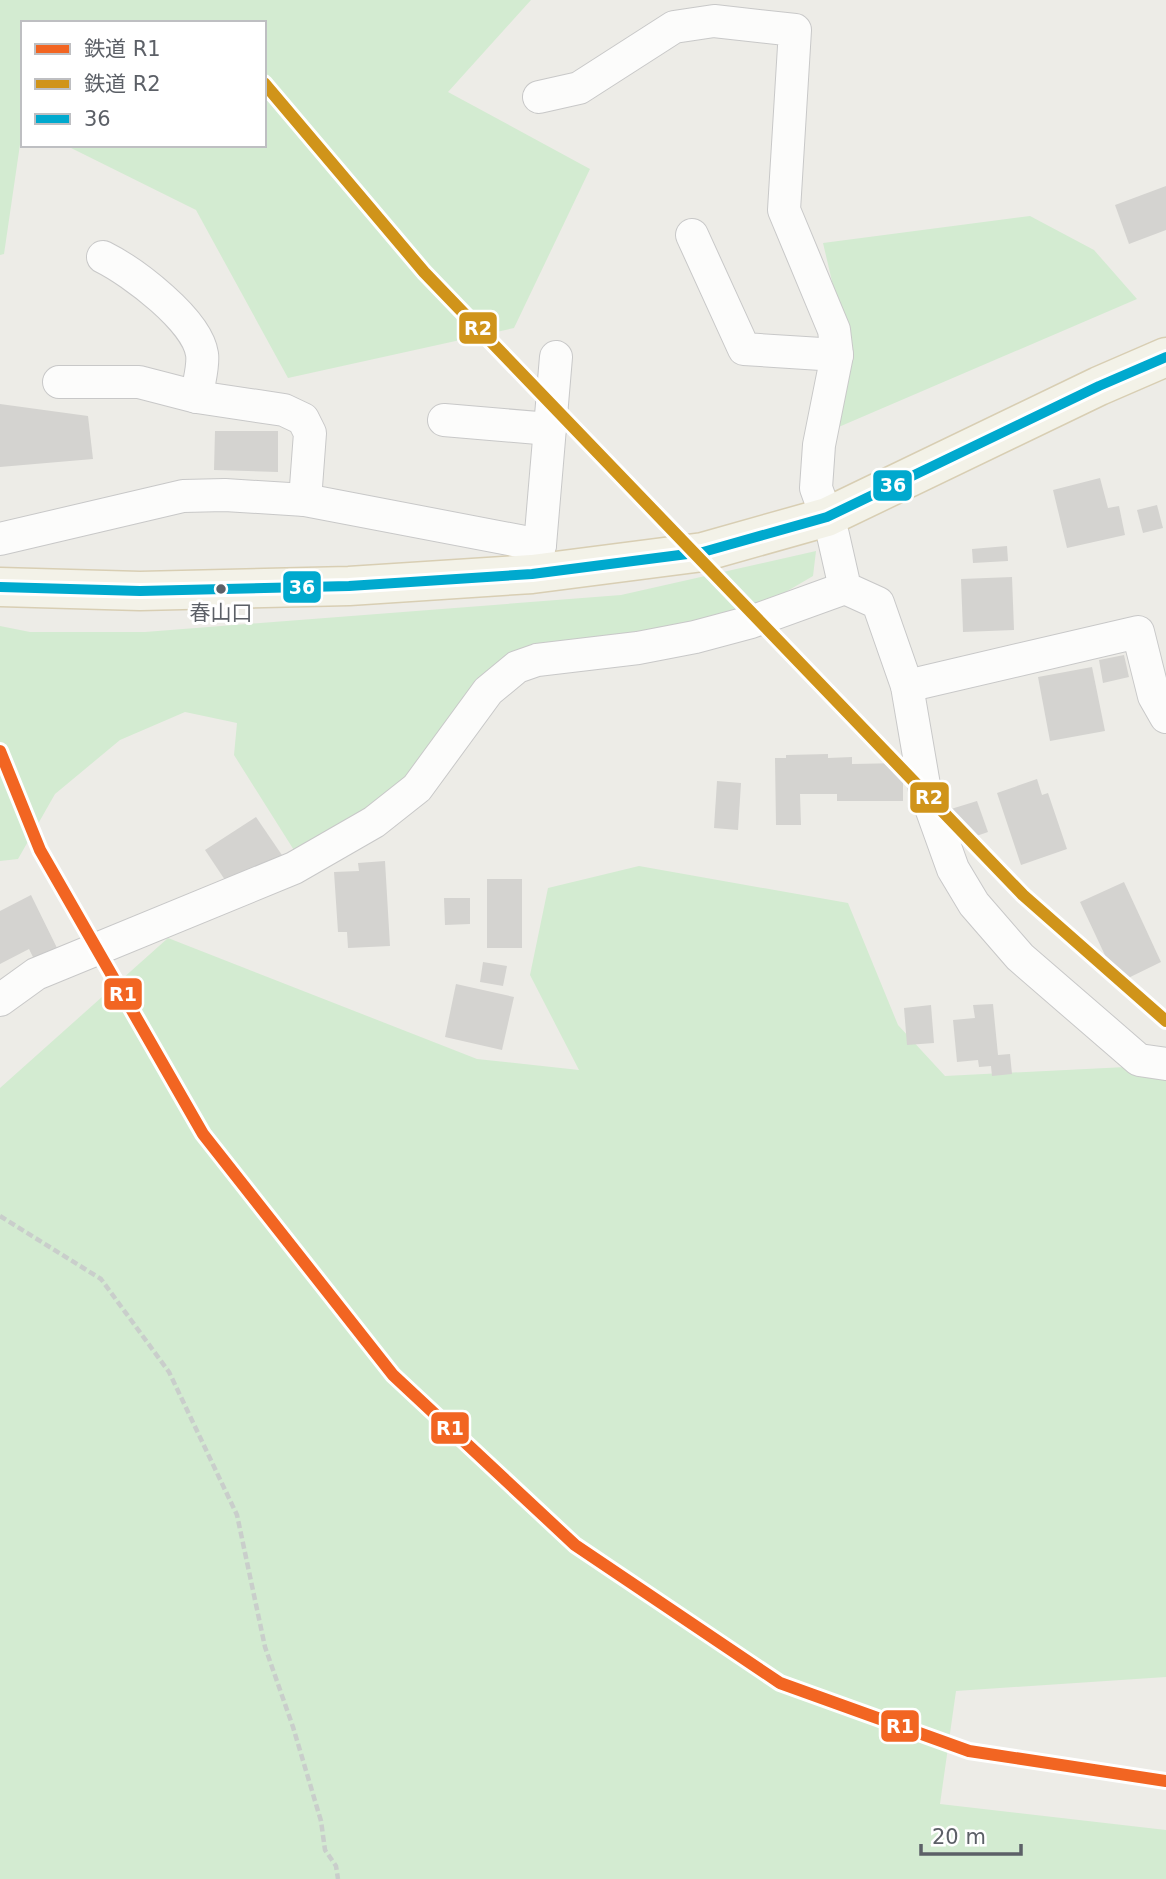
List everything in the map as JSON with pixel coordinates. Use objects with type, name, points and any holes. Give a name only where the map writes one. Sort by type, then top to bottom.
[{"type":"main road","points":[[0,587],[220,590],[349,586],[536,559],[704,552],[827,517],[1099,386],[1166,357]]},
{"type":"street","points":[[539,97],[579,88],[674,27],[714,21],[795,30],[784,211],[834,330],[837,355],[819,445],[816,488],[827,517],[845,588]]},
{"type":"street","points":[[692,235],[744,349],[837,355]]},
{"type":"street","points":[[103,257],[126,268],[179,312],[202,353],[197,397]]},
{"type":"street","points":[[0,539],[183,496],[305,500],[536,559],[556,356]]},
{"type":"street","points":[[59,382],[139,382],[197,397],[284,410],[303,419],[310,433],[305,500]]},
{"type":"street","points":[[444,420],[550,429]]},
{"type":"street","points":[[0,1000],[36,974],[294,867],[374,822],[417,788],[488,691],[517,667],[537,660],[638,648],[695,636],[751,622],[845,588],[878,603],[907,685],[925,791],[953,869],[974,904],[1020,957],[1139,1060],[1166,1064]]},
{"type":"street","points":[[907,685],[1138,632],[1154,696],[1166,717]]},
{"type":"path","points":[[0,1216],[101,1279],[169,1372],[237,1515],[265,1647],[293,1727],[321,1821],[326,1850],[336,1866],[338,1879]]},
{"type":"green space","points":[[0,0],[531,0],[448,92],[590,169],[514,328],[288,378],[196,210],[69,147],[266,147],[266,21],[21,21],[21,138],[4,254],[0,255]]},
{"type":"green space","points":[[1030,216],[1094,250],[1137,299],[834,429],[847,345],[823,243]]},
{"type":"green space","points":[[816,551],[813,576],[772,600],[672,627],[534,652],[408,782],[297,855],[234,755],[237,723],[185,712],[120,740],[55,794],[18,859],[0,861],[0,626],[30,632],[145,632],[621,595]]},
{"type":"green space","points":[[639,866],[848,903],[898,1025],[945,1076],[1166,1065],[1166,1677],[956,1691],[940,1804],[1166,1830],[1166,1879],[0,1879],[0,1088],[168,938],[477,1059],[579,1070],[530,975],[548,888]]},
{"type":"building","points":[[1166,186],[1166,230],[1129,244],[1115,205]]},
{"type":"building","points":[[0,404],[88,416],[93,459],[0,467]]},
{"type":"building","points":[[215,431],[278,431],[278,472],[214,470]]},
{"type":"building","points":[[1100,478],[1108,508],[1119,506],[1125,535],[1067,548],[1053,490]]},
{"type":"building","points":[[1157,505],[1163,528],[1143,533],[1137,510]]},
{"type":"building","points":[[1007,546],[1008,561],[973,563],[972,549]]},
{"type":"building","points":[[1012,577],[1014,630],[963,632],[961,579]]},
{"type":"building","points":[[1124,655],[1129,677],[1103,683],[1099,660]]},
{"type":"building","points":[[1092,667],[1105,731],[1050,741],[1038,677]]},
{"type":"building","points":[[828,754],[828,758],[852,757],[852,764],[903,763],[903,801],[837,801],[837,794],[800,794],[801,825],[776,825],[775,758],[786,758],[786,755]]},
{"type":"building","points":[[1037,779],[1042,795],[1048,793],[1067,849],[1021,865],[997,793]]},
{"type":"building","points":[[717,781],[741,783],[738,830],[714,828]]},
{"type":"building","points":[[977,801],[988,832],[962,841],[951,809]]},
{"type":"building","points":[[256,817],[286,861],[225,880],[205,850]]},
{"type":"building","points":[[385,861],[390,946],[348,948],[347,932],[338,932],[334,872],[359,871],[358,863]]},
{"type":"building","points":[[487,879],[522,879],[522,948],[487,948]]},
{"type":"building","points":[[1124,882],[1161,962],[1118,983],[1080,902]]},
{"type":"building","points":[[31,895],[58,950],[35,961],[29,949],[0,964],[0,911]]},
{"type":"building","points":[[444,898],[470,898],[470,924],[445,925]]},
{"type":"building","points":[[483,962],[507,966],[503,986],[480,982]]},
{"type":"building","points":[[456,984],[514,997],[502,1050],[445,1037]]},
{"type":"building","points":[[993,1004],[998,1055],[1010,1054],[1012,1074],[992,1076],[991,1066],[979,1067],[978,1060],[957,1062],[953,1020],[975,1018],[973,1005]]},
{"type":"building","points":[[931,1005],[934,1043],[907,1045],[904,1008]]},
{"type":"rail line","name":"R2","points":[[266,85],[424,272],[1023,895],[1166,1021]]},
{"type":"rail line","name":"R1","points":[[0,751],[40,850],[203,1134],[393,1375],[575,1545],[780,1683],[969,1751],[1166,1781]]},
{"type":"transit line","name":"36","points":[[0,587],[140,591],[349,586],[532,574],[703,552],[827,517],[1099,386],[1166,357]]},
{"type":"place","name":"春山口","points":[[221,589]]}]
